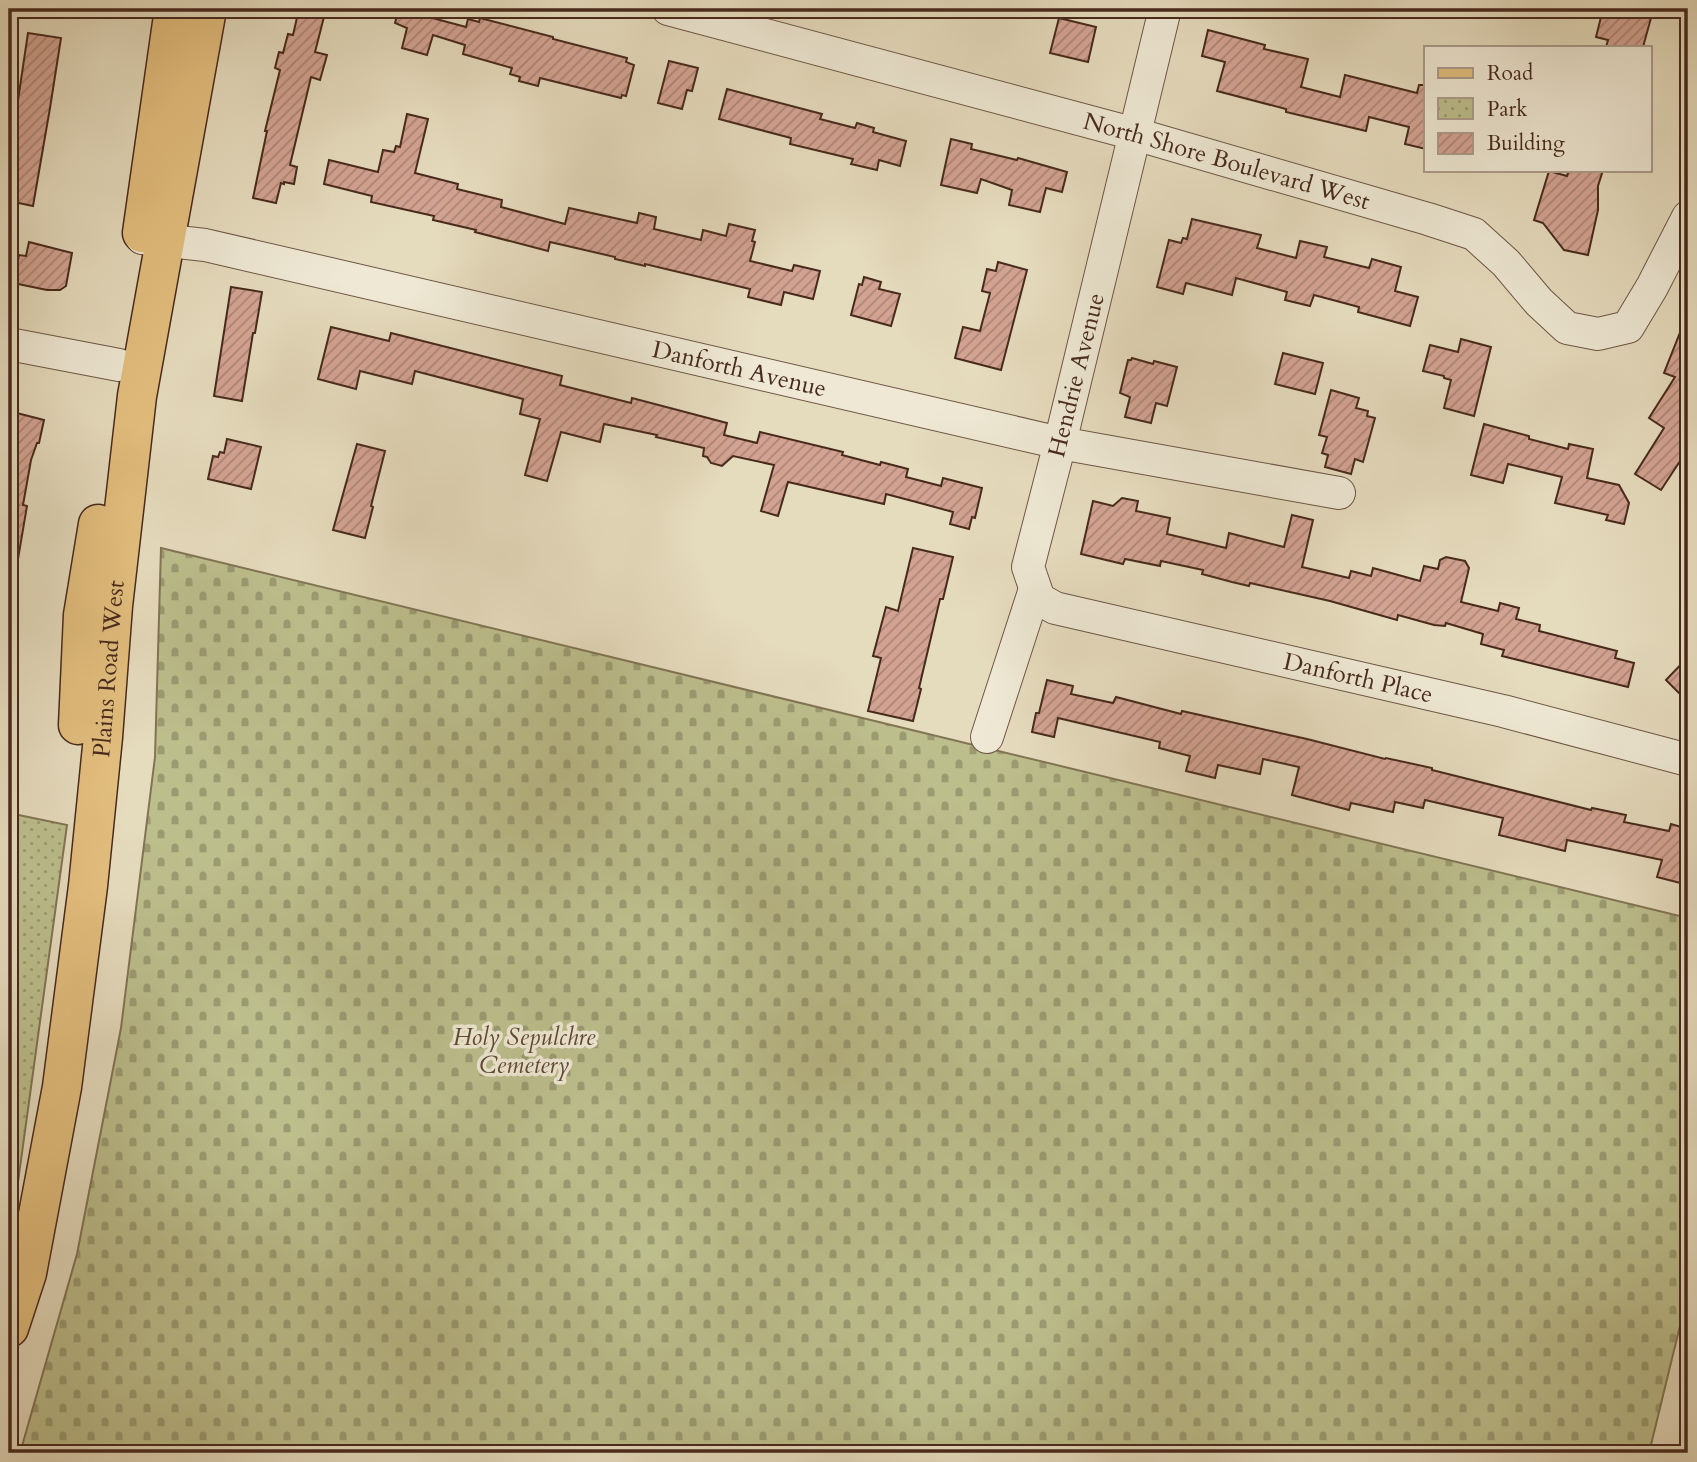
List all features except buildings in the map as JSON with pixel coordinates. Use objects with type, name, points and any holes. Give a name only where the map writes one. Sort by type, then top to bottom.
[{"type":"main road","name":"Plains Road West","points":[[9,1328],[26,1273],[62,1087],[88,886],[113,606],[153,239],[173,9]]},
{"type":"main road","name":"Plains Road West","points":[[9,1250],[38,1126],[55,1010],[72,844],[83,615],[119,365],[153,239],[207,9]]},
{"type":"street","name":"North Shore Boulevard West","points":[[668,9],[1135,134],[1474,234],[1506,263],[1539,302],[1567,328],[1598,334],[1628,327],[1688,217]]},
{"type":"street","name":"Hendrie Avenue","points":[[987,737],[1035,589],[1028,567],[1165,9]]},
{"type":"street","name":"Danforth Avenue","points":[[153,239],[205,245],[1060,443],[1339,493]]},
{"type":"street","points":[[9,344],[119,365]]},
{"type":"street","name":"Danforth Place","points":[[1035,589],[1039,599],[1055,608],[1503,710],[1688,760]]},
{"type":"green space","name":"Holy Sepulchre Cemetery","points":[[161,548],[1688,918],[1688,1293],[1649,1453],[20,1453],[77,1254],[121,1028],[155,757]]},
{"type":"green space","points":[[9,813],[67,825],[18,1182],[9,1208]]}]
